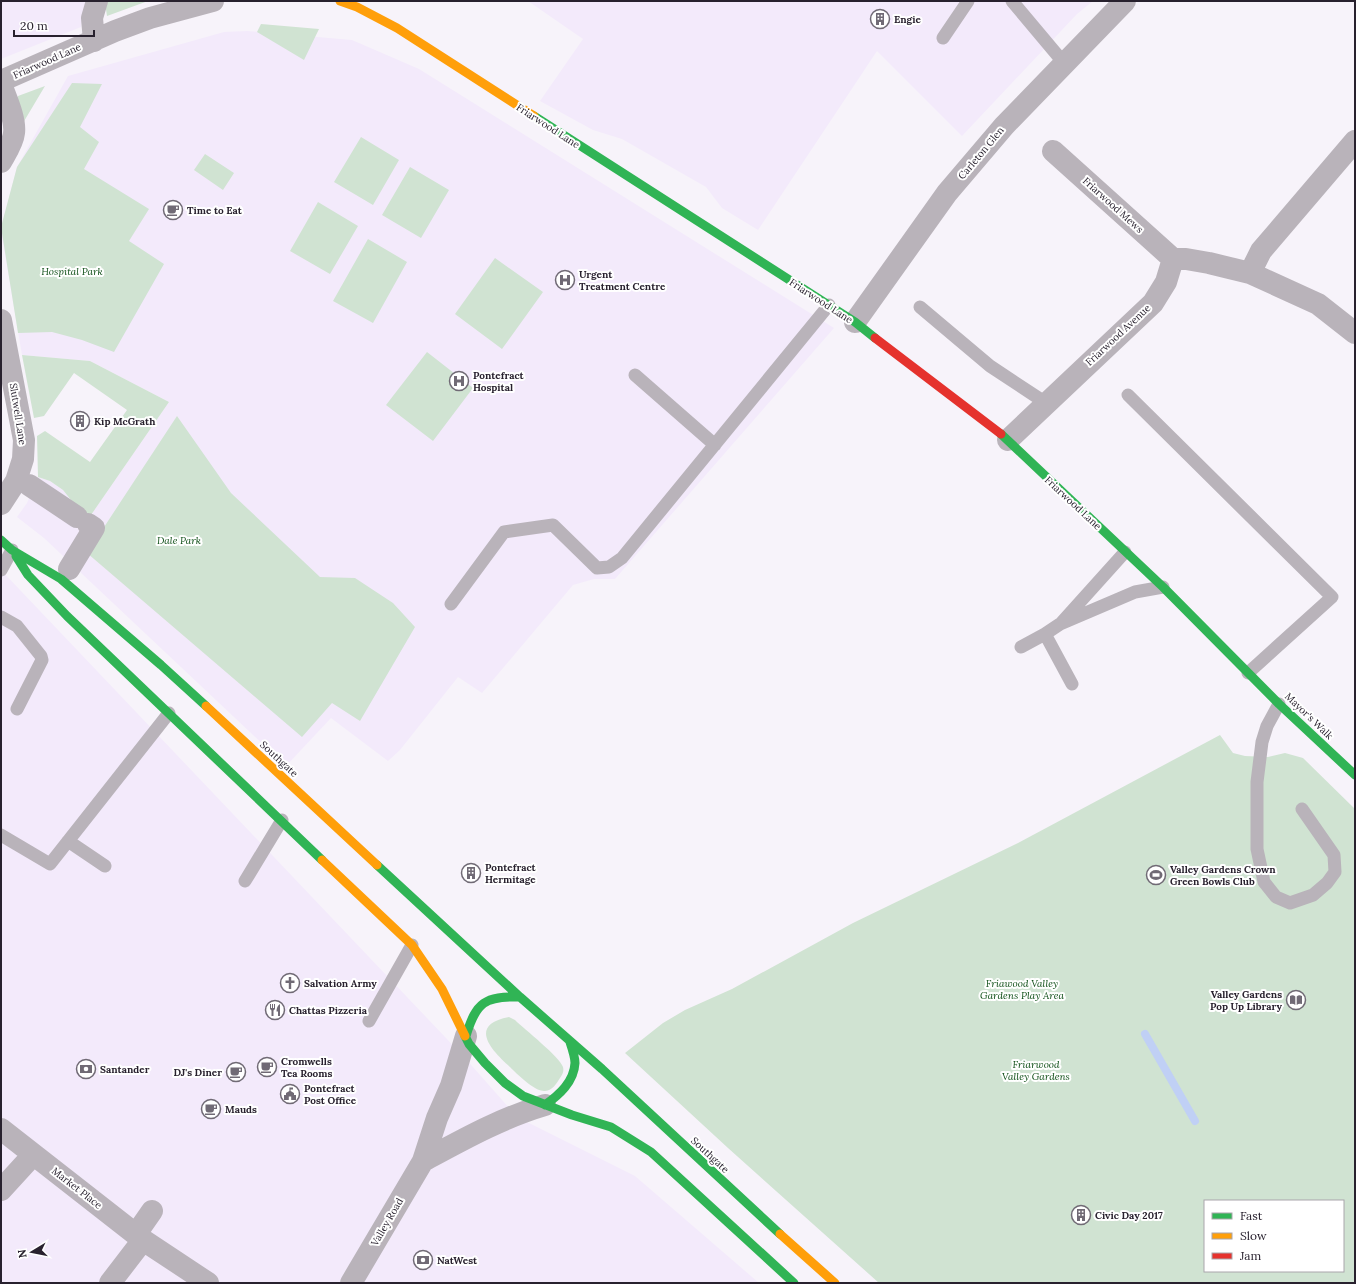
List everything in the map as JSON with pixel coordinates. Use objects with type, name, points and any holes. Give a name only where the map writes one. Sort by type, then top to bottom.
[{"type":"main road","name":"Friarwood Lane","points":[[340,1],[357,7],[397,28],[855,322],[1008,440],[1124,552],[1163,587],[1248,673]]},
{"type":"main road","name":"Southgate","points":[[1,540],[12,550],[61,579],[161,665],[520,997],[602,1069],[734,1193],[835,1283]]},
{"type":"main road","name":"Southgate","points":[[12,550],[28,575],[67,616],[412,945],[442,989],[469,1044],[505,1082],[523,1096],[611,1127],[651,1152],[794,1283]]},
{"type":"main road","name":"Mayor's Walk","points":[[1248,673],[1355,776]]},
{"type":"main road","points":[[466,1036],[472,1016],[480,1005],[496,997],[520,997]]},
{"type":"main road","points":[[545,1105],[560,1094],[571,1078],[575,1063],[570,1042]]},
{"type":"street","name":"Friarwood Lane","points":[[94,41],[92,18],[97,1]]},
{"type":"street","name":"Friarwood Lane","points":[[1,83],[94,41],[150,18],[211,1]]},
{"type":"street","name":"Carleton Glen","points":[[855,322],[947,193],[1004,126],[1125,1]]},
{"type":"street","points":[[1,83],[13,121],[14,132],[9,147],[1,162]]},
{"type":"street","points":[[1250,273],[1261,251],[1355,141]]},
{"type":"street","name":"Friarwood Mews","points":[[1053,151],[1173,259]]},
{"type":"street","points":[[1173,259],[1186,259],[1209,263],[1250,273],[1318,304],[1355,334]]},
{"type":"street","name":"Friarwood Avenue","points":[[1008,440],[1153,303],[1166,282],[1173,259]]},
{"type":"street","name":"Slutwell Lane","points":[[1,320],[24,440],[23,459],[16,481],[1,504]]},
{"type":"street","points":[[29,485],[89,522],[69,569]]},
{"type":"street","name":"Valley Road","points":[[351,1283],[422,1161],[437,1118],[451,1086],[466,1036]]},
{"type":"street","points":[[422,1161],[519,1112],[545,1105]]},
{"type":"street","name":"Market Place","points":[[4,1137],[33,1155],[140,1237],[208,1283]]},
{"type":"street","points":[[1,1190],[33,1155]]},
{"type":"street","points":[[110,1283],[140,1237],[152,1211]]},
{"type":"lane","points":[[943,38],[968,1]]},
{"type":"lane","points":[[1012,1],[1064,63]]},
{"type":"lane","points":[[451,604],[504,532],[552,525],[597,568],[609,567],[622,558],[829,306]]},
{"type":"lane","points":[[920,307],[990,366],[1046,403]]},
{"type":"lane","points":[[635,374],[715,445]]},
{"type":"lane","points":[[1128,395],[1332,597],[1248,673]]},
{"type":"lane","points":[[1,570],[12,550]]},
{"type":"lane","points":[[1060,624],[1124,552]]},
{"type":"lane","points":[[1021,647],[1060,624],[1135,592],[1163,587]]},
{"type":"lane","points":[[1,617],[17,626],[41,656],[42,660],[17,709]]},
{"type":"lane","points":[[1045,634],[1072,684]]},
{"type":"lane","points":[[1279,704],[1267,726],[1262,742],[1256,782],[1257,849],[1264,882],[1276,897],[1290,903],[1313,895],[1327,883],[1335,872],[1334,855],[1302,809]]},
{"type":"lane","points":[[1,836],[50,864],[169,713]]},
{"type":"lane","points":[[245,881],[282,820]]},
{"type":"lane","points":[[68,841],[104,866]]},
{"type":"lane","points":[[369,1021],[412,945]]},
{"type":"shaded area","points":[[1,1],[86,1],[81,27],[1,59]]},
{"type":"shaded area","points":[[528,1],[1093,1],[1077,14],[962,136],[877,51],[758,230],[722,208],[706,187],[622,139],[593,130],[540,101],[583,39]]},
{"type":"shaded area","name":"Pontefract Hospital","points":[[247,31],[352,40],[419,69],[834,328],[615,579],[594,579],[573,585],[482,693],[458,677],[400,750],[388,761],[331,718],[286,766],[44,538],[17,517],[27,503],[38,477],[50,481],[63,490],[75,505],[91,515],[169,402],[90,361],[22,355],[1,230],[17,167],[68,76],[224,32]]},
{"type":"shaded area","points":[[1,570],[465,1058],[517,1117],[635,1176],[759,1283],[1,1283]]},
{"type":"green space","points":[[106,1],[148,1],[107,16]]},
{"type":"green space","points":[[261,24],[319,29],[304,60],[257,32]]},
{"type":"green space","name":"Hospital Park","points":[[72,83],[102,84],[80,127],[99,142],[84,169],[149,209],[129,241],[164,264],[114,352],[82,340],[52,332],[18,333],[1,227],[17,167]]},
{"type":"green space","points":[[45,86],[20,128],[15,103],[18,96]]},
{"type":"green space","points":[[361,137],[399,160],[373,205],[334,182]]},
{"type":"green space","points":[[205,154],[234,173],[223,190],[194,170]]},
{"type":"green space","points":[[410,167],[449,190],[421,238],[382,215]]},
{"type":"green space","points":[[318,202],[358,226],[330,274],[290,251]]},
{"type":"green space","points":[[368,239],[407,262],[373,323],[333,301]]},
{"type":"green space","points":[[495,258],[543,292],[502,349],[455,314]]},
{"type":"green space","points":[[427,352],[473,388],[433,441],[386,405]]},
{"type":"green space","points":[[22,355],[90,361],[169,402],[91,515],[87,516],[75,505],[63,490],[50,481],[38,477],[37,436],[45,431],[90,462],[127,410],[74,373],[44,416],[34,418]]},
{"type":"green space","name":"Dale Park","points":[[177,416],[231,493],[320,577],[355,578],[393,603],[415,627],[360,721],[332,703],[302,737],[87,553]]},
{"type":"green space","name":"Friarwood Valley Gardens","points":[[1220,735],[1233,753],[1245,756],[1268,757],[1285,753],[1303,758],[1355,809],[1355,1283],[879,1283],[728,1148],[625,1053],[663,1023],[685,1010],[732,989],[853,923],[1018,843]]},
{"type":"green space","points":[[509,1017],[515,1020],[560,1062],[563,1067],[563,1074],[552,1088],[541,1091],[531,1086],[496,1054],[491,1046],[487,1039],[486,1032],[489,1026],[496,1021]]},
{"type":"waterway","points":[[1145,1034],[1195,1121]]},
{"type":"traffic: fast","points":[[534,116],[855,322],[875,338]]},
{"type":"traffic: fast","points":[[1001,434],[1163,587],[1279,704],[1355,775]]},
{"type":"traffic: fast","points":[[1,540],[12,550],[61,579],[206,706]]},
{"type":"traffic: fast","points":[[16,556],[28,575],[67,616],[322,860]]},
{"type":"traffic: fast","points":[[377,865],[520,997],[602,1069],[780,1234]]},
{"type":"traffic: fast","points":[[466,1036],[474,1015],[478,1008],[484,1003],[498,998],[520,997]]},
{"type":"traffic: fast","points":[[465,1036],[469,1044],[485,1063],[505,1083],[523,1096],[572,1115],[611,1127],[651,1152],[794,1283]]},
{"type":"traffic: fast","points":[[545,1105],[565,1087],[572,1076],[575,1063],[570,1042]]},
{"type":"traffic: slow","points":[[340,1],[357,7],[397,28],[534,116]]},
{"type":"traffic: slow","points":[[206,706],[377,865]]},
{"type":"traffic: slow","points":[[322,860],[412,945],[442,989],[465,1036]]},
{"type":"traffic: slow","points":[[780,1234],[835,1283]]},
{"type":"traffic: jam","points":[[875,338],[1001,434]]},
{"type":"place","name":"Engie","points":[[880,19]]},
{"type":"place","name":"Time to Eat","points":[[173,210]]},
{"type":"place","name":"Urgent Treatment Centre","points":[[565,280]]},
{"type":"place","name":"Pontefract Hospital","points":[[459,381]]},
{"type":"place","name":"Kip McGrath","points":[[80,421]]},
{"type":"place","name":"Pontefract Hermitage","points":[[471,873]]},
{"type":"place","name":"Valley Gardens Crown Green Bowls Club","points":[[1156,875]]},
{"type":"place","name":"Salvation Army","points":[[290,983]]},
{"type":"place","name":"Valley Gardens Pop Up Library","points":[[1296,1000]]},
{"type":"place","name":"Chattas Pizzeria","points":[[275,1010]]},
{"type":"place","name":"Cromwells Tea Rooms","points":[[267,1067]]},
{"type":"place","name":"Santander","points":[[86,1069]]},
{"type":"place","name":"DJ's Diner","points":[[236,1072]]},
{"type":"place","name":"Pontefract Post Office","points":[[290,1094]]},
{"type":"place","name":"Mauds","points":[[211,1109]]},
{"type":"place","name":"Civic Day 2017","points":[[1081,1215]]},
{"type":"place","name":"NatWest","points":[[423,1260]]},
{"type":"park label","name":"Friawood Valley Gardens Play Area","points":[[1022,988]]}]
